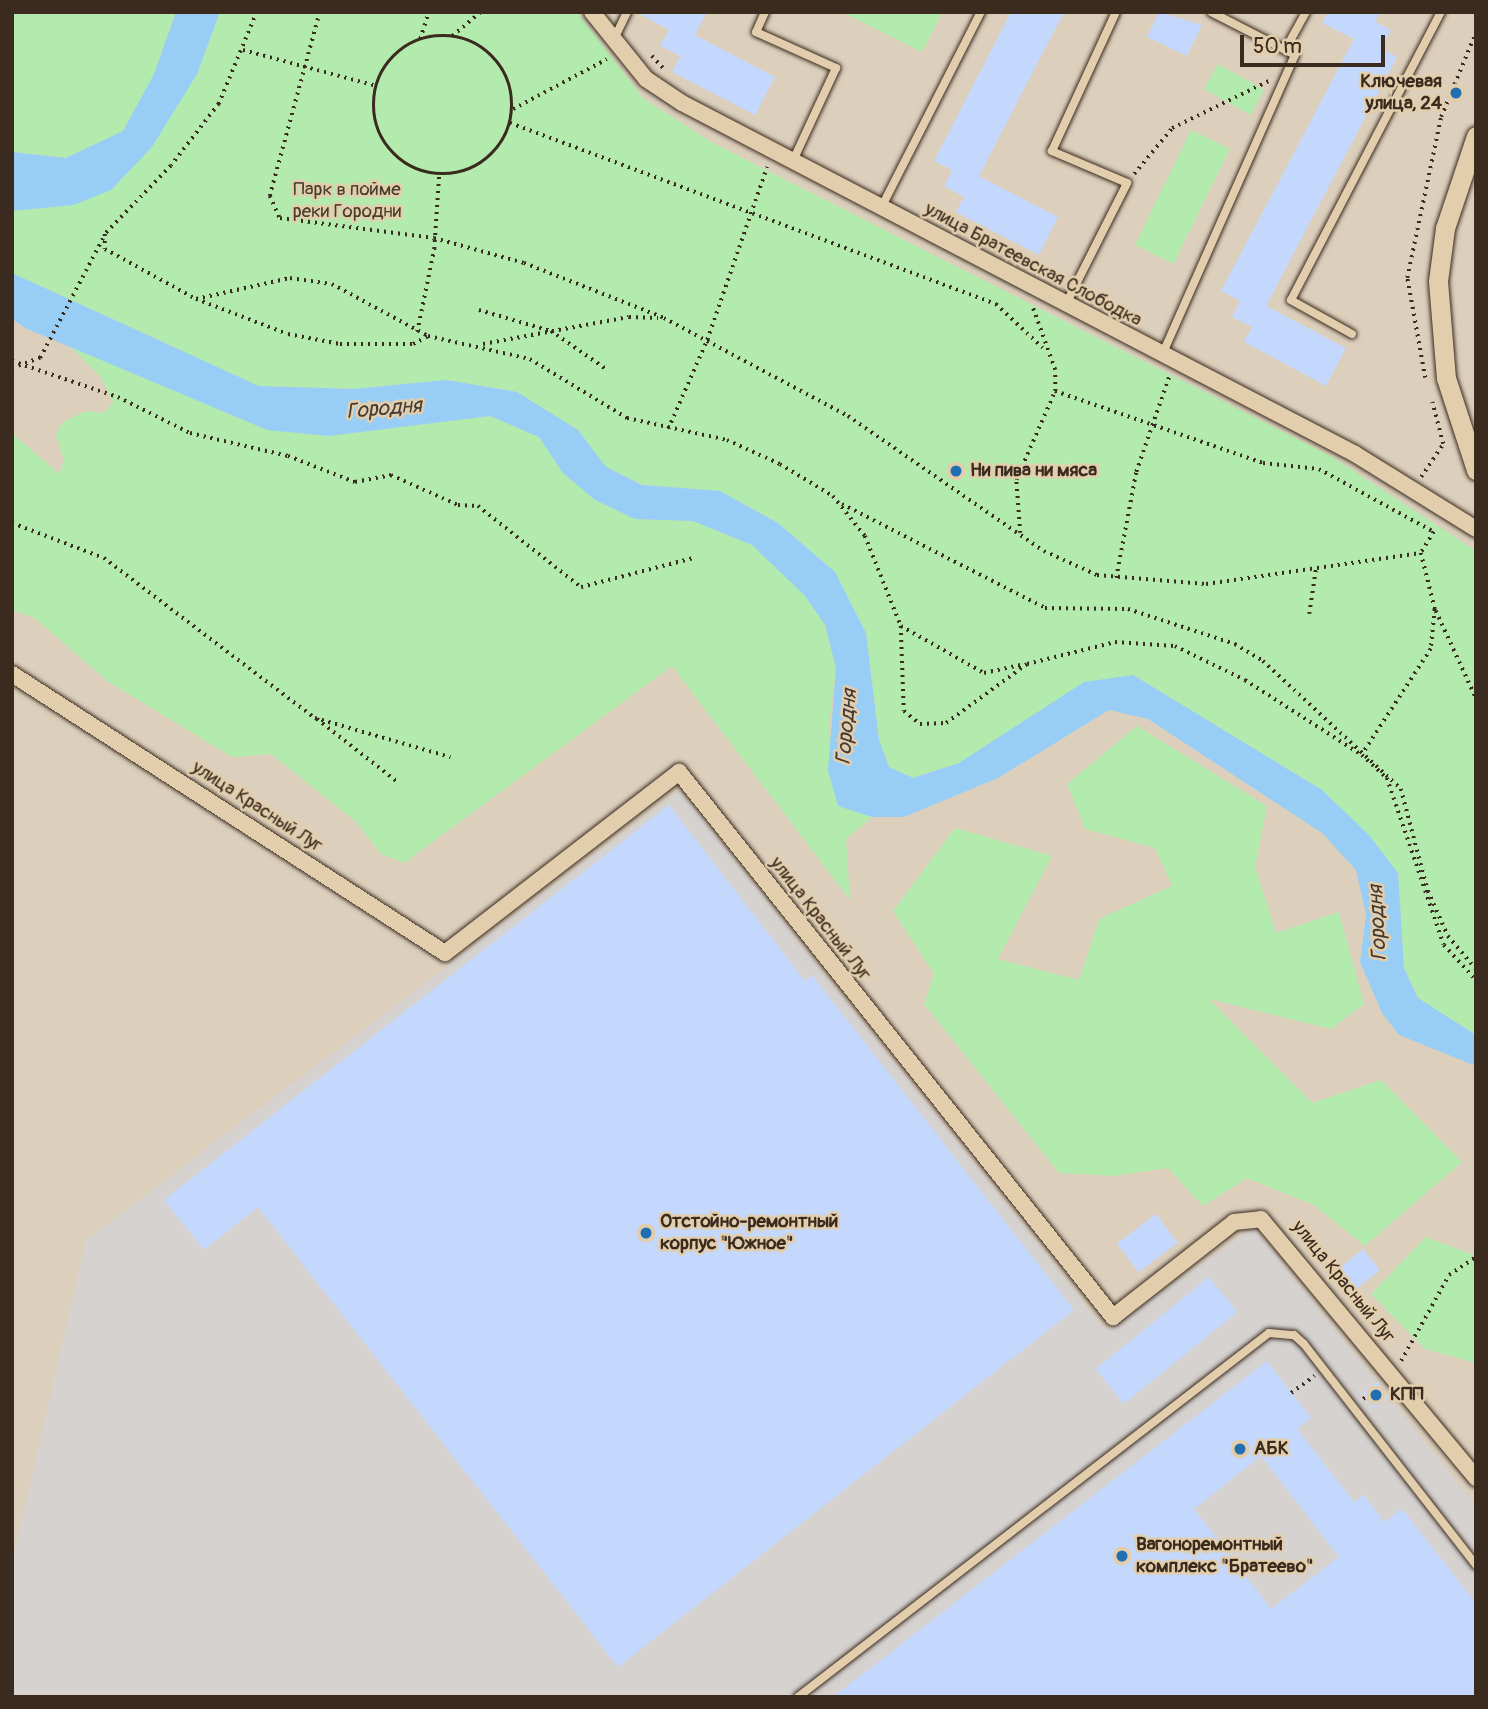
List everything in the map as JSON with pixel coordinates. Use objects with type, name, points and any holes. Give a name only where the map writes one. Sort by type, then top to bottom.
[{"type":"street","name":"улица Братеевская Слободка","points":[[592,12],[612,49],[646,79],[771,152],[1167,361],[1355,454],[1476,529]]},
{"type":"street","points":[[1476,136],[1445,228],[1438,281],[1446,378],[1476,470]]},
{"type":"street","name":"улица Красный Луг","points":[[12,674],[446,953],[679,772],[1113,1317],[1234,1222],[1252,1217],[1269,1224],[1394,1374],[1476,1478]]},
{"type":"lane","points":[[612,49],[627,12]]},
{"type":"lane","points":[[765,12],[756,32],[836,68],[793,163]]},
{"type":"lane","points":[[881,208],[981,12]]},
{"type":"lane","points":[[1065,306],[1127,183],[1052,151],[1116,12]]},
{"type":"lane","points":[[1167,361],[1295,55],[1211,12]]},
{"type":"lane","points":[[1286,50],[1306,12]]},
{"type":"lane","points":[[1352,334],[1291,300],[1441,12]]},
{"type":"lane","points":[[798,1697],[1269,1333],[1294,1335],[1304,1344],[1476,1565]]},
{"type":"path","points":[[12,368],[40,358],[83,269],[105,234],[172,166],[219,104],[257,12]]},
{"type":"path","points":[[320,12],[270,197],[280,219],[434,238],[524,263],[664,318],[848,416],[1066,563],[1116,578],[1206,584],[1421,553]]},
{"type":"path","points":[[420,39],[429,12]]},
{"type":"path","points":[[452,36],[481,12]]},
{"type":"path","points":[[452,36],[495,59],[509,82],[513,109],[510,122],[489,157],[466,170],[439,174],[413,167],[391,151],[378,128],[376,86],[397,53],[420,39],[452,36]]},
{"type":"path","points":[[513,109],[612,49]]},
{"type":"path","points":[[242,50],[304,70],[376,86]]},
{"type":"path","points":[[1127,183],[1172,128],[1286,72]]},
{"type":"path","points":[[510,122],[753,216],[996,304],[1043,348]]},
{"type":"path","points":[[668,429],[707,340],[753,216],[771,152]]},
{"type":"path","points":[[417,332],[434,238],[439,174]]},
{"type":"path","points":[[105,234],[105,249],[125,265],[195,299],[288,334],[340,344],[413,344],[428,336]]},
{"type":"path","points":[[195,299],[290,278],[332,284],[417,332],[480,344],[530,359],[627,418],[747,448],[840,503],[1045,608],[1128,609],[1235,644],[1365,750],[1401,789],[1429,891],[1448,936],[1476,969]]},
{"type":"path","points":[[1020,533],[1016,480],[1055,391],[1055,370],[1043,348],[1030,298]]},
{"type":"path","points":[[480,310],[551,331],[606,369]]},
{"type":"path","points":[[480,344],[629,317],[664,318]]},
{"type":"path","points":[[12,361],[118,397],[190,433],[288,456],[355,482],[391,475],[458,505],[478,506],[581,587],[693,558]]},
{"type":"path","points":[[1116,578],[1167,361]]},
{"type":"path","points":[[1055,391],[1263,463],[1319,469],[1434,532],[1421,553],[1435,609],[1476,698]]},
{"type":"path","points":[[840,503],[865,536],[901,626],[904,711],[920,724],[946,723],[1027,664]]},
{"type":"path","points":[[12,523],[104,558],[398,783]]},
{"type":"path","points":[[1309,614],[1315,567]]},
{"type":"path","points":[[1362,755],[1432,649],[1435,609]]},
{"type":"path","points":[[901,626],[984,673],[1115,642],[1175,646],[1245,680],[1362,755],[1387,778],[1401,806],[1418,885],[1444,945],[1476,980]]},
{"type":"path","points":[[315,718],[450,757]]},
{"type":"path","points":[[1394,1374],[1449,1275],[1476,1257]]},
{"type":"shaded area","points":[[679,790],[1106,1330],[1254,1227],[1476,1506],[1476,1697],[12,1697],[12,1563],[86,1240]]},
{"type":"green space","points":[[12,12],[176,12],[154,74],[123,131],[66,158],[12,152]]},
{"type":"green space","name":"Парк в пойме реки Городни","points":[[220,12],[577,12],[644,99],[713,143],[1331,456],[1476,551],[1476,1035],[1418,998],[1404,968],[1398,873],[1322,790],[1133,675],[959,763],[913,778],[889,767],[879,740],[866,633],[835,572],[778,523],[720,491],[642,485],[605,467],[578,430],[517,392],[446,380],[354,389],[259,386],[12,273],[12,211],[25,208],[197,74]]},
{"type":"green space","points":[[842,12],[935,12],[941,15],[922,52]]},
{"type":"green space","points":[[1218,64],[1264,90],[1250,115],[1204,89]]},
{"type":"green space","points":[[1191,130],[1230,149],[1174,264],[1135,245]]},
{"type":"green space","points":[[68,345],[163,384],[416,424],[490,416],[539,437],[563,473],[635,519],[693,521],[752,545],[805,596],[825,625],[836,668],[829,725],[838,806],[872,817],[846,839],[850,900],[672,666],[404,863],[381,854],[355,821],[271,754],[232,757],[107,681],[35,618],[12,610],[12,433],[59,474],[64,461],[56,434],[63,422],[86,411],[103,413],[113,402],[100,376]]},
{"type":"green space","points":[[1137,726],[1267,806],[1255,867],[1276,933],[1339,912],[1364,1004],[1331,1029],[1209,999],[1312,1103],[1381,1080],[1462,1162],[1365,1246],[1314,1205],[1247,1178],[1203,1206],[1168,1168],[1114,1176],[1059,1173],[924,1004],[934,974],[893,911],[955,828],[1052,856],[998,959],[1079,980],[1099,919],[1172,886],[1155,848],[1085,829],[1067,784]]},
{"type":"green space","points":[[1426,1237],[1476,1256],[1476,1363],[1425,1349],[1371,1294]]},
{"type":"water","points":[[176,12],[220,12],[197,74],[152,147],[111,190],[74,205],[12,211],[12,152],[66,158],[123,131],[154,74]]},
{"type":"water","name":"Городня","points":[[12,273],[259,386],[354,389],[446,380],[517,392],[578,430],[606,467],[642,485],[720,491],[778,523],[835,572],[866,633],[879,740],[889,767],[913,778],[959,763],[1084,682],[1133,675],[1322,790],[1369,835],[1398,873],[1404,968],[1418,998],[1476,1035],[1476,1066],[1399,1035],[1382,1013],[1360,962],[1366,915],[1356,870],[1322,833],[1148,719],[1109,710],[998,778],[904,817],[872,817],[838,806],[828,770],[836,668],[825,625],[805,596],[752,545],[693,521],[635,519],[595,500],[563,473],[539,437],[490,416],[329,436],[267,430],[25,328],[12,319]]},
{"type":"building","points":[[636,12],[707,12],[695,35],[775,77],[755,115],[672,72],[680,56],[660,46],[669,30]]},
{"type":"building","points":[[1011,12],[1064,12],[979,176],[1058,217],[1039,255],[956,212],[964,197],[944,186],[952,170],[934,161]]},
{"type":"building","points":[[1159,12],[1202,25],[1187,56],[1147,37]]},
{"type":"building","points":[[1328,12],[1380,12],[1375,22],[1391,30],[1381,49],[1397,57],[1266,306],[1346,348],[1326,386],[1244,342],[1252,327],[1232,317],[1240,301],[1221,291],[1354,39],[1322,23]]},
{"type":"building","name":"Отстойно-ремонтный корпус \"Южное\"","points":[[669,805],[805,981],[812,975],[1074,1310],[618,1667],[258,1207],[204,1250],[164,1200]]},
{"type":"building","points":[[1156,1214],[1178,1243],[1139,1272],[1117,1243]]},
{"type":"building","points":[[1363,1249],[1380,1270],[1351,1293],[1334,1272]]},
{"type":"building","points":[[1209,1277],[1237,1312],[1124,1404],[1096,1369]]},
{"type":"building","name":"Вагоноремонтный комплекс \"Братеево\"","points":[[1267,1361],[1311,1418],[1297,1429],[1354,1502],[1364,1495],[1384,1522],[1402,1509],[1476,1603],[1476,1697],[833,1697]],"holes":[[[1261,1456],[1339,1557],[1271,1609],[1194,1509]]]},
{"type":"building","name":"КПП","points":[[1378,1382],[1389,1398],[1374,1408],[1363,1392]]},
{"type":"place","name":"Ключевая улица, 24","points":[[1456,93]]},
{"type":"place","name":"Ни пива ни мяса","points":[[956,471]]},
{"type":"place","name":"Отстойно-ремонтный корпус \"Южное\"","points":[[646,1233]]},
{"type":"place","name":"КПП","points":[[1376,1395]]},
{"type":"place","name":"АБК","points":[[1240,1449]]},
{"type":"place","name":"Вагоноремонтный комплекс \"Братеево\"","points":[[1122,1556]]}]
